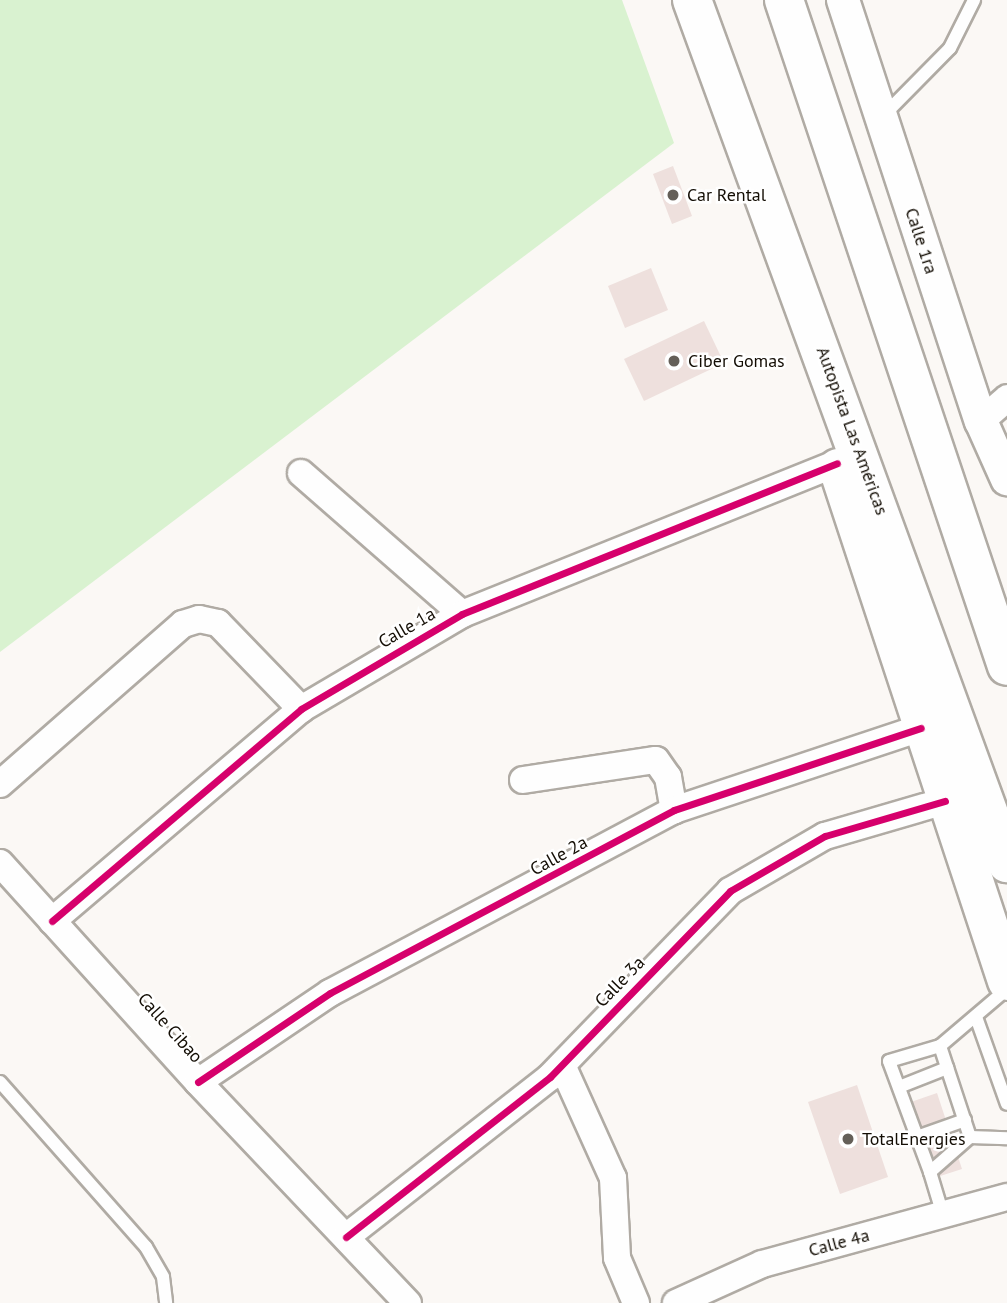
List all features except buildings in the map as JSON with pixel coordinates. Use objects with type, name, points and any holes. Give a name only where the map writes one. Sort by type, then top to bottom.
[{"type":"highway","name":"Autopista Las Américas","points":[[692,0],[811,317],[1007,863]]},
{"type":"highway","points":[[784,0],[936,463],[1004,654]]},
{"type":"highway","points":[[811,317],[836,463],[945,801],[1007,981]]},
{"type":"street","name":"Calle 1ra","points":[[843,0],[981,421],[1007,479]]},
{"type":"street","points":[[981,421],[1007,398]]},
{"type":"street","name":"Calle 1a","points":[[52,921],[302,709],[462,614],[836,463]]},
{"type":"street","points":[[301,472],[462,614]]},
{"type":"street","points":[[0,783],[183,624],[199,619],[218,623],[302,709]]},
{"type":"street","name":"Calle 2a","points":[[198,1082],[330,993],[674,810],[921,728]]},
{"type":"street","points":[[523,780],[656,760],[668,777],[674,810]]},
{"type":"street","name":"Calle 3a","points":[[346,1237],[562,1065],[730,891],[825,836],[945,801]]},
{"type":"street","name":"Calle Cibao","points":[[0,863],[198,1082],[408,1303]]},
{"type":"street","points":[[562,1065],[612,1178],[617,1258],[636,1303]]},
{"type":"street","name":"Calle 4a","points":[[676,1303],[762,1264],[1007,1197]]},
{"type":"lane","points":[[880,118],[950,48],[974,0]]},
{"type":"lane","points":[[943,1215],[889,1061],[940,1046],[1007,989]]},
{"type":"lane","points":[[976,1017],[1007,1104]]},
{"type":"lane","points":[[940,1046],[970,1137]]},
{"type":"lane","points":[[899,1087],[947,1068]]},
{"type":"lane","points":[[0,1082],[146,1247],[163,1277],[166,1303]]},
{"type":"lane","points":[[917,1137],[965,1121]]},
{"type":"lane","points":[[930,1172],[970,1137],[1007,1138]]},
{"type":"green space","points":[[0,0],[622,0],[674,143],[0,652]]},
{"type":"cycle path","points":[[52,921],[301,709],[462,614],[837,463]]},
{"type":"cycle path","points":[[198,1082],[330,993],[674,810],[921,728]]},
{"type":"cycle path","points":[[346,1237],[550,1077],[730,891],[825,836],[945,801]]},
{"type":"place","name":"Car Rental","points":[[673,195]]},
{"type":"place","name":"Ciber Gomas","points":[[674,361]]},
{"type":"place","name":"TotalEnergies","points":[[848,1139]]}]
